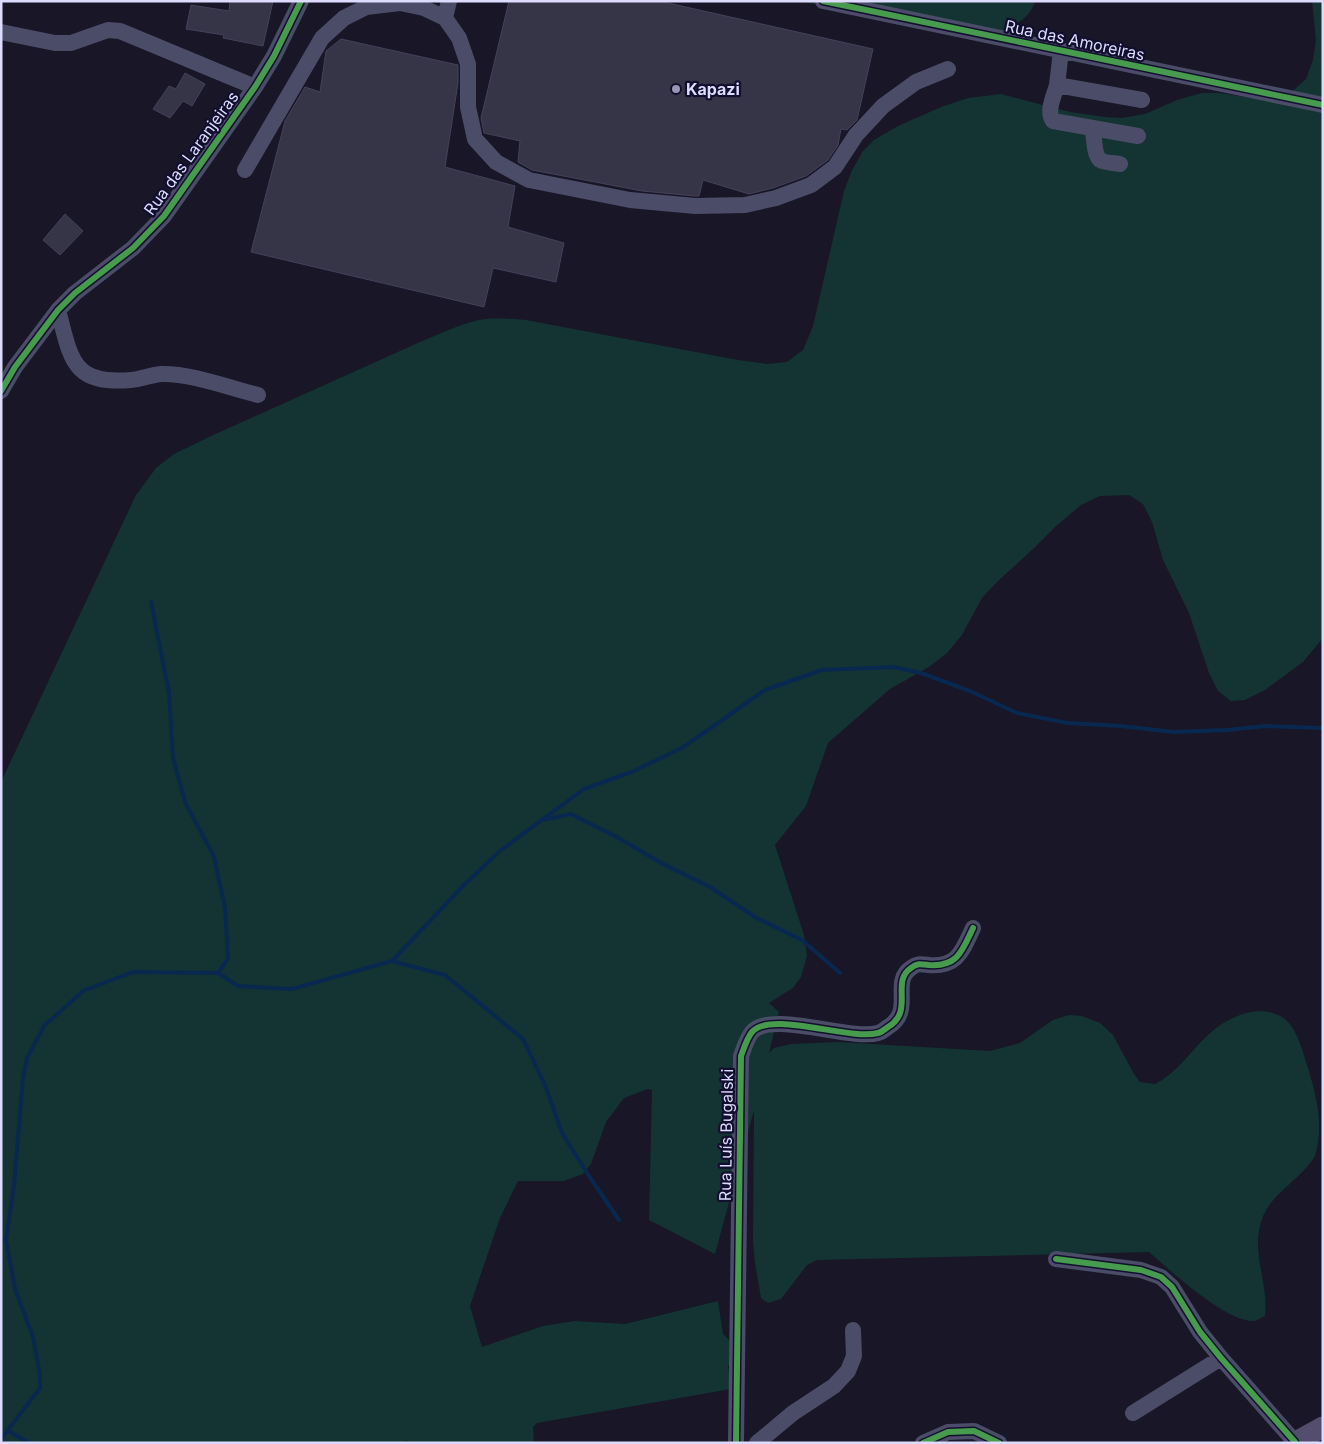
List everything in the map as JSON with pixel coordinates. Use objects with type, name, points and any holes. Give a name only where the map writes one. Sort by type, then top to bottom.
[{"type":"main road","points":[[1294,1442],[1323,1427]]},
{"type":"street","name":"Rua das Laranjeiras","points":[[1,391],[15,367],[58,310],[75,292],[133,248],[164,216],[255,87],[274,56],[301,1]]},
{"type":"street","points":[[444,18],[448,1]]},
{"type":"street","name":"Rua das Amoreiras","points":[[822,1],[1323,106]]},
{"type":"street","points":[[245,170],[322,38],[344,18],[366,7],[400,3],[424,8],[444,18],[459,38],[468,64],[468,107],[475,138],[496,162],[529,180],[630,200],[695,206],[745,205],[776,198],[811,185],[835,167],[856,135],[883,106],[916,82],[948,69]]},
{"type":"street","points":[[1,32],[55,44],[71,43],[108,30],[120,32],[255,87]]},
{"type":"street","points":[[1061,51],[1057,86],[1051,107],[1050,117],[1053,121],[1138,136]]},
{"type":"street","points":[[1057,86],[1142,100]]},
{"type":"street","points":[[1093,129],[1096,153],[1099,159],[1120,164]]},
{"type":"street","points":[[58,310],[70,354],[77,367],[87,376],[107,381],[132,380],[161,374],[185,376],[258,395]]},
{"type":"street","name":"Rua Luís Bugalski","points":[[736,1443],[741,1056],[753,1031],[770,1023],[857,1033],[878,1033],[894,1024],[902,1011],[901,985],[908,970],[917,964],[942,966],[953,961],[963,950],[974,928]]},
{"type":"street","points":[[1056,1259],[1141,1270],[1161,1277],[1172,1287],[1200,1332],[1294,1442]]},
{"type":"street","points":[[757,1443],[793,1413],[834,1386],[848,1371],[854,1356],[853,1330]]},
{"type":"street","points":[[1133,1413],[1221,1358]]},
{"type":"street","points":[[923,1443],[948,1432],[974,1431],[999,1443]]},
{"type":"green space","points":[[795,1],[1035,1],[1027,16],[1003,31]]},
{"type":"green space","points":[[1312,1],[1323,1],[1323,638],[1303,662],[1265,690],[1245,700],[1231,701],[1218,691],[1209,673],[1189,613],[1163,560],[1152,522],[1143,504],[1129,495],[1100,496],[1081,505],[1056,526],[982,598],[962,635],[947,653],[929,667],[890,689],[828,743],[806,806],[775,845],[804,935],[807,956],[801,977],[793,988],[769,1003],[779,1012],[769,1053],[774,1048],[791,1044],[838,1042],[990,1051],[1020,1043],[1053,1020],[1069,1015],[1082,1016],[1100,1023],[1113,1035],[1140,1082],[1155,1084],[1176,1069],[1210,1033],[1232,1018],[1260,1011],[1278,1015],[1286,1020],[1297,1036],[1311,1079],[1317,1101],[1319,1134],[1314,1158],[1300,1175],[1274,1199],[1261,1222],[1258,1246],[1265,1292],[1265,1316],[1255,1321],[1229,1314],[1199,1294],[1149,1252],[817,1260],[807,1265],[781,1299],[768,1303],[761,1298],[753,1241],[754,1110],[715,1254],[649,1220],[652,1090],[648,1089],[624,1098],[606,1122],[591,1164],[583,1174],[564,1181],[518,1181],[500,1218],[470,1306],[482,1347],[543,1326],[575,1321],[625,1324],[718,1301],[723,1334],[736,1347],[734,1363],[728,1366],[731,1389],[537,1423],[533,1427],[534,1443],[408,1443],[407,1440],[406,1443],[1,1443],[1,782],[136,495],[156,468],[174,454],[211,436],[420,342],[479,320],[497,318],[526,320],[738,360],[767,364],[787,362],[803,350],[813,326],[844,191],[852,170],[863,151],[874,140],[898,126],[941,107],[968,98],[1001,94],[1070,112],[1122,118],[1145,114],[1177,100],[1202,93],[1219,93],[1260,99],[1288,95],[1306,79],[1313,60],[1316,40]]},
{"type":"building","points":[[230,1],[273,1],[263,46],[223,38],[224,35],[186,29],[191,5],[229,11]]},
{"type":"building","name":"Kapazi","points":[[509,1],[659,1],[873,49],[857,120],[847,130],[841,129],[838,145],[828,160],[806,176],[773,188],[749,194],[703,180],[699,196],[695,196],[642,191],[532,170],[518,162],[520,141],[484,133],[481,118]]},
{"type":"building","points":[[341,39],[458,65],[458,83],[445,167],[515,186],[508,227],[564,243],[556,282],[493,268],[484,307],[251,252],[285,121],[305,87],[320,92],[326,51]]},
{"type":"building","points":[[185,73],[205,84],[192,106],[183,101],[170,118],[153,109],[169,86],[176,89]]},
{"type":"building","points":[[65,214],[83,231],[60,255],[43,240]]},
{"type":"waterway","points":[[151,602],[169,693],[173,758],[185,802],[214,857],[225,908],[228,959],[218,973]]},
{"type":"waterway","points":[[1,1439],[40,1388],[40,1375],[33,1337],[15,1289],[6,1240],[14,1186],[23,1077],[27,1058],[44,1026],[83,991],[133,972],[218,973],[238,986],[292,989],[392,961],[464,885],[500,851],[584,789],[634,771],[682,748],[765,690],[822,670],[894,667],[921,673],[970,691],[1017,713],[1068,723],[1174,732],[1266,726],[1323,728]]},
{"type":"waterway","points":[[543,820],[571,814],[617,837],[663,864],[710,887],[755,917],[802,940],[840,973]]},
{"type":"waterway","points":[[392,961],[445,975],[523,1039],[545,1085],[562,1133],[619,1220]]},
{"type":"waterway","points":[[7,1430],[29,1443]]},
{"type":"cycle path","points":[[1,391],[15,367],[58,310],[75,293],[133,248],[164,216],[255,87],[274,56],[301,1]]},
{"type":"cycle path","points":[[823,1],[1323,105]]},
{"type":"cycle path","points":[[736,1443],[741,1056],[747,1040],[752,1032],[762,1026],[776,1024],[849,1033],[881,1032],[896,1020],[900,1013],[902,981],[905,974],[917,965],[939,965],[953,960],[962,950],[973,928]]},
{"type":"cycle path","points":[[1056,1259],[1141,1270],[1161,1277],[1172,1287],[1200,1332],[1221,1358],[1295,1442]]},
{"type":"cycle path","points":[[923,1443],[948,1432],[974,1431],[999,1443]]},
{"type":"place","name":"Kapazi","points":[[676,89]]}]
